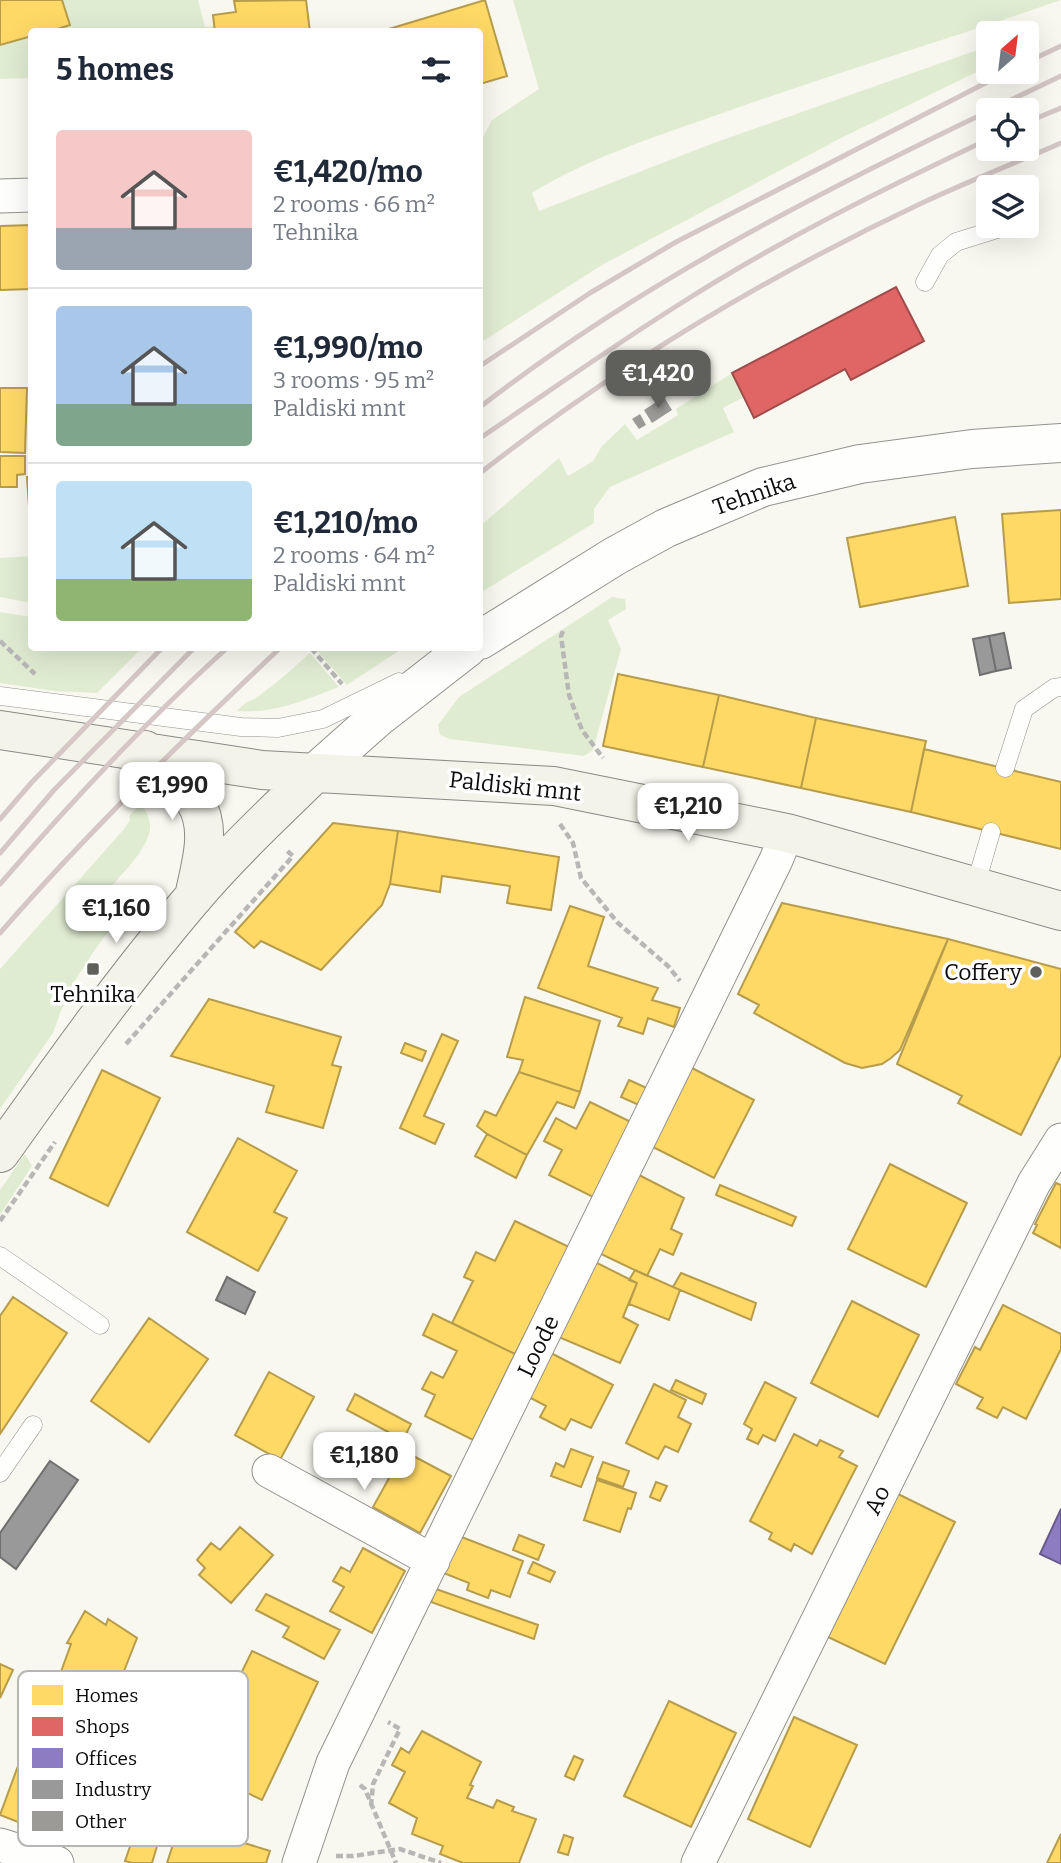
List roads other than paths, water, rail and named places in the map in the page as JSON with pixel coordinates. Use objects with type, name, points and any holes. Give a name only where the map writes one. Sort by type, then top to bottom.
[{"type":"main road","name":"Paldiski mnt","points":[[0,730],[145,750],[240,767],[554,786],[781,847],[975,887],[1061,911]]},
{"type":"main road","points":[[145,750],[194,800],[202,817],[204,846],[194,897]]},
{"type":"main road","name":"Tehnika","points":[[0,1153],[127,979],[194,897],[314,773]]},
{"type":"street","points":[[0,197],[28,195]]},
{"type":"street","name":"Tehnika","points":[[483,637],[666,528],[763,487],[860,464],[972,449],[1061,443]]},
{"type":"street","name":"Tehnika","points":[[314,773],[462,651]]},
{"type":"street","name":"Loode","points":[[300,1859],[333,1763],[781,847]]},
{"type":"street","name":"Ao","points":[[698,1863],[1028,1196],[1061,1140]]},
{"type":"street","points":[[269,1471],[433,1561]]},
{"type":"street","points":[[0,1845],[57,1863]]},
{"type":"lane","points":[[925,282],[940,255],[956,242],[976,236]]},
{"type":"lane","points":[[0,696],[241,727],[278,728],[323,719],[459,651]]},
{"type":"lane","points":[[1005,768],[1024,709],[1054,688],[1061,687]]},
{"type":"lane","points":[[975,887],[991,832]]},
{"type":"lane","points":[[0,1256],[100,1325]]},
{"type":"lane","points":[[0,1473],[33,1425]]},
{"type":"railway","points":[[1040,56],[1061,46]]},
{"type":"railway","points":[[1015,98],[1061,76]]},
{"type":"railway","points":[[483,364],[590,293],[676,242],[984,84]]},
{"type":"railway","points":[[1039,117],[1061,108]]},
{"type":"railway","points":[[483,405],[600,322],[726,245],[856,176],[976,117]]},
{"type":"railway","points":[[483,471],[585,396],[750,292],[924,202],[1061,143]]},
{"type":"railway","points":[[483,436],[632,335],[757,257],[911,176],[976,145]]},
{"type":"railway","points":[[0,819],[32,782],[159,651]]},
{"type":"railway","points":[[0,853],[54,790],[191,651]]},
{"type":"railway","points":[[0,884],[110,762],[224,651]]},
{"type":"railway","points":[[0,933],[137,787],[277,651]]},
{"type":"place","name":"Tehnika","points":[[93,969]]},
{"type":"place","name":"Coffery","points":[[1036,972]]}]
